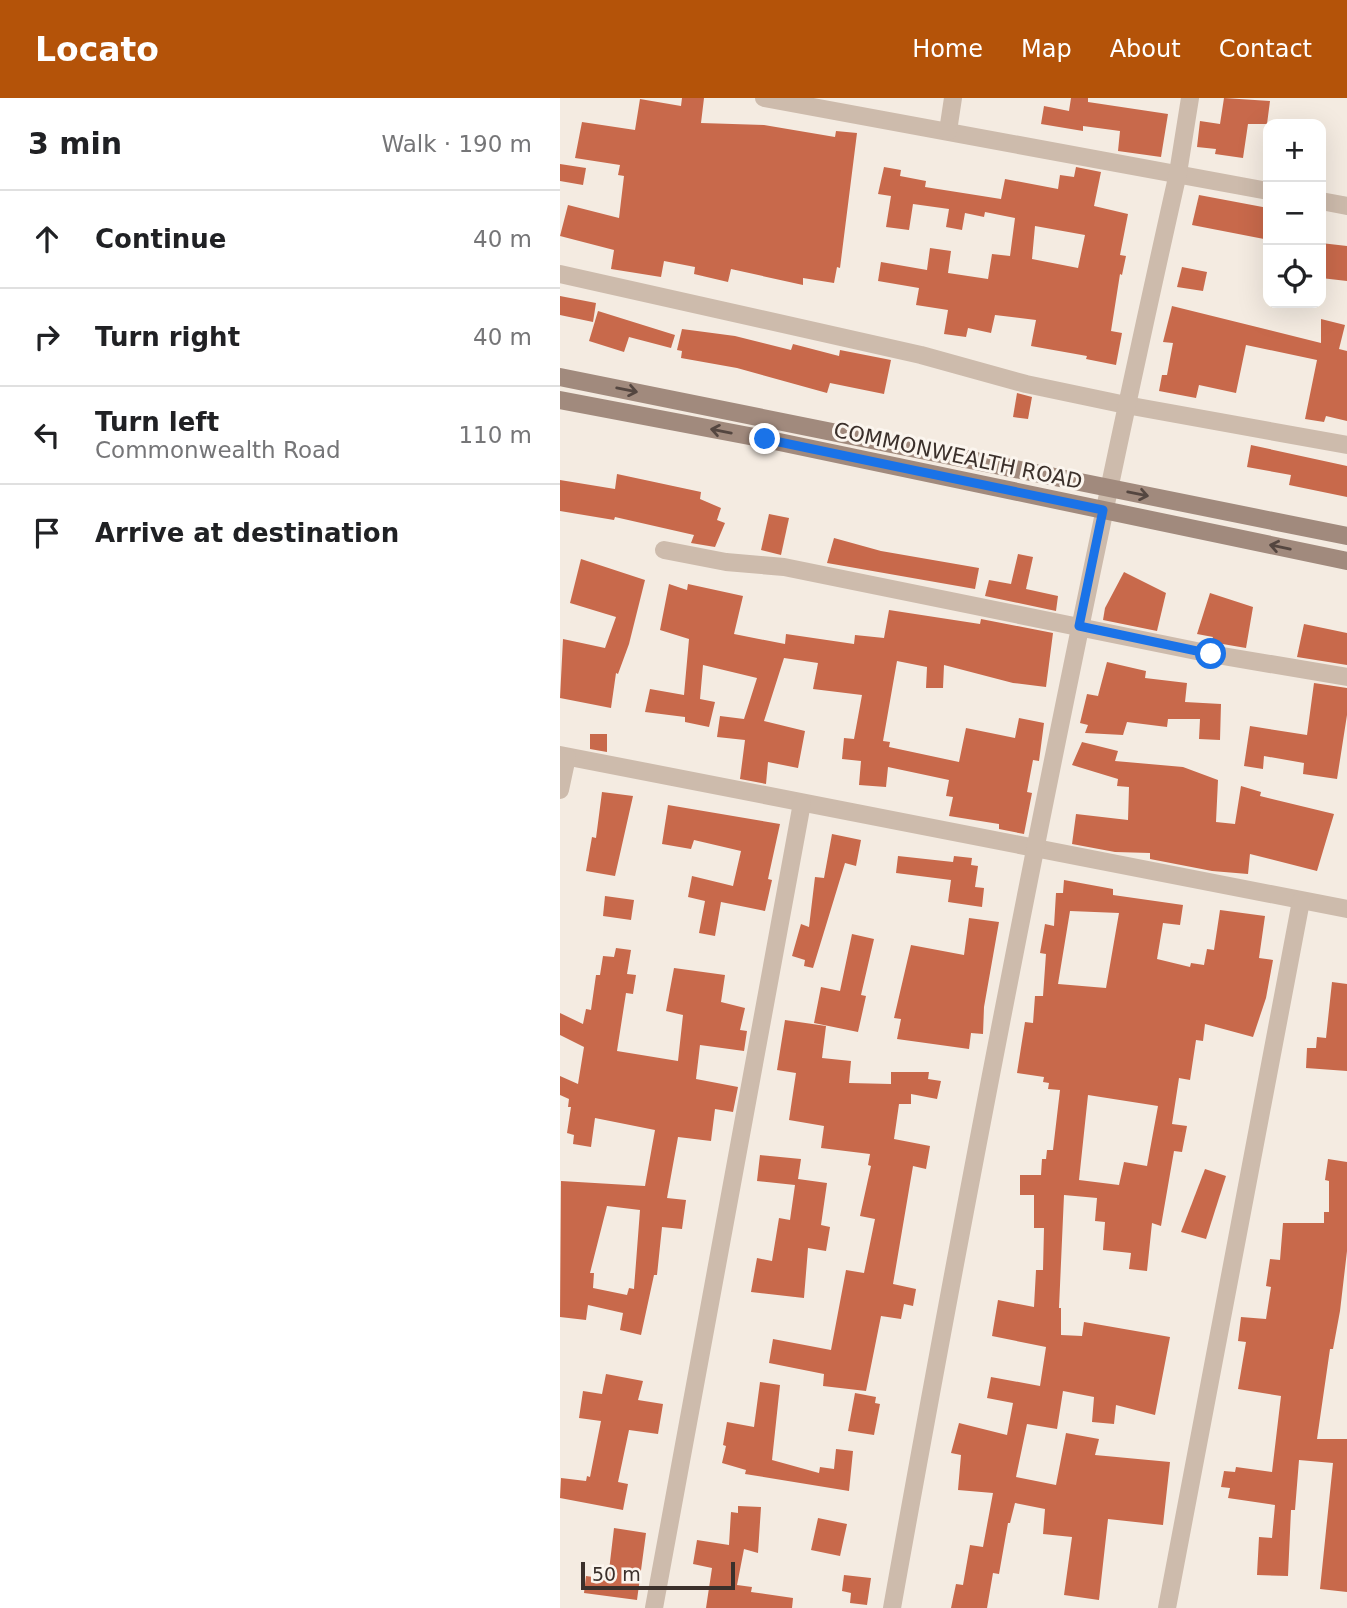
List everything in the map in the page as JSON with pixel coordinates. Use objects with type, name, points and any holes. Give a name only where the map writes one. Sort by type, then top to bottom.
[{"type":"main road","name":"COMMONWEALTH ROAD","points":[[560,376],[1347,536]]},
{"type":"main road","name":"COMMONWEALTH ROAD","points":[[560,400],[1347,561]]},
{"type":"street","points":[[764,98],[1263,190]]},
{"type":"street","points":[[948,131],[953,98]]},
{"type":"street","points":[[892,1608],[942,1331],[1079,626],[1178,173],[1190,98]]},
{"type":"street","points":[[1326,202],[1347,206]]},
{"type":"street","points":[[560,274],[921,355],[1026,384],[1347,445]]},
{"type":"street","points":[[664,550],[726,562],[783,567],[1199,652],[1347,677]]},
{"type":"street","points":[[560,790],[564,756],[1347,909]]},
{"type":"street","points":[[654,1608],[803,803]]},
{"type":"street","points":[[1167,1608],[1301,901]]},
{"type":"building","points":[[682,98],[704,98],[701,123],[764,125],[835,137],[836,131],[857,133],[840,268],[837,267],[834,283],[803,278],[803,285],[731,269],[728,282],[694,274],[695,267],[664,261],[661,277],[611,269],[614,250],[560,236],[568,205],[619,218],[624,176],[618,175],[620,165],[575,158],[582,122],[635,130],[640,99],[681,106]]},
{"type":"building","points":[[1071,98],[1088,98],[1088,102],[1168,114],[1161,157],[1118,151],[1120,131],[1083,126],[1083,131],[1041,124],[1044,106],[1069,111]]},
{"type":"building","points":[[1224,98],[1270,101],[1268,119],[1263,119],[1263,124],[1248,124],[1243,158],[1215,154],[1216,149],[1197,147],[1200,121],[1220,124]]},
{"type":"building","points":[[560,164],[586,168],[583,185],[560,181]]},
{"type":"building","points":[[884,167],[901,170],[900,176],[926,181],[925,187],[1001,199],[1005,179],[1058,189],[1060,175],[1074,177],[1076,167],[1101,172],[1094,206],[1128,214],[1120,255],[1126,256],[1122,275],[1120,274],[1111,331],[1122,333],[1116,365],[1086,359],[1087,356],[1031,346],[1036,320],[995,315],[991,333],[968,328],[966,337],[944,334],[948,310],[916,305],[919,288],[878,281],[881,262],[927,270],[930,248],[951,251],[948,273],[988,279],[992,254],[1010,256],[1015,218],[985,212],[984,217],[965,213],[962,230],[946,227],[949,209],[913,204],[909,230],[886,227],[891,196],[878,194]],"holes":[[[1035,226],[1085,235],[1078,268],[1032,259]]]},
{"type":"building","points":[[1199,195],[1263,207],[1263,239],[1192,225]]},
{"type":"building","points":[[1326,244],[1347,246],[1347,281],[1326,279]]},
{"type":"building","points":[[1182,267],[1207,272],[1203,291],[1177,287]]},
{"type":"building","points":[[560,296],[596,303],[593,322],[560,315]]},
{"type":"building","points":[[1172,306],[1321,343],[1321,319],[1345,325],[1339,349],[1347,351],[1347,421],[1326,416],[1324,422],[1305,419],[1317,360],[1246,345],[1236,393],[1199,385],[1196,398],[1159,391],[1162,375],[1167,375],[1173,343],[1163,342]]},
{"type":"building","points":[[598,311],[675,335],[671,348],[629,337],[624,352],[589,341]]},
{"type":"building","points":[[682,329],[735,336],[791,350],[793,344],[839,356],[840,350],[891,360],[884,394],[830,383],[827,393],[737,368],[681,358],[682,351],[677,350]]},
{"type":"building","points":[[1017,393],[1032,397],[1028,419],[1013,417]]},
{"type":"building","points":[[1251,445],[1347,466],[1347,497],[1289,485],[1291,475],[1247,467]]},
{"type":"building","points":[[617,474],[701,492],[700,499],[721,508],[717,520],[725,523],[715,547],[691,543],[694,535],[615,517],[614,520],[560,511],[560,480],[615,489]]},
{"type":"building","points":[[769,514],[789,518],[781,555],[761,550]]},
{"type":"building","points":[[834,538],[881,551],[979,568],[975,589],[827,563]]},
{"type":"building","points":[[1018,554],[1033,557],[1026,589],[1058,596],[1056,611],[985,596],[989,580],[1011,584]]},
{"type":"building","points":[[581,559],[645,580],[629,644],[618,674],[616,673],[611,708],[560,698],[563,639],[605,648],[616,617],[570,603]]},
{"type":"building","points":[[1124,572],[1166,593],[1157,631],[1103,620],[1105,608]]},
{"type":"building","points":[[669,584],[687,590],[688,584],[743,596],[734,634],[785,644],[786,634],[854,644],[855,635],[884,638],[889,610],[980,624],[981,619],[1053,633],[1046,687],[1013,683],[944,665],[943,688],[926,688],[927,667],[897,661],[883,741],[890,742],[889,747],[959,762],[966,728],[1015,738],[1019,718],[1044,723],[1039,761],[1033,760],[1027,792],[1032,793],[1024,834],[999,829],[999,824],[949,816],[953,797],[946,796],[949,780],[888,767],[886,787],[859,785],[861,761],[842,759],[844,738],[854,739],[862,695],[813,689],[818,663],[784,658],[764,721],[805,731],[798,768],[768,762],[766,784],[740,779],[745,740],[717,737],[720,716],[744,719],[757,678],[703,665],[700,699],[715,702],[709,727],[685,722],[685,717],[645,712],[650,689],[684,695],[689,639],[660,630]]},
{"type":"building","points":[[1210,593],[1253,607],[1246,648],[1211,642],[1213,637],[1197,634]]},
{"type":"building","points":[[1304,624],[1347,633],[1347,665],[1297,657]]},
{"type":"building","points":[[1107,662],[1146,671],[1145,678],[1187,683],[1185,702],[1221,704],[1220,740],[1199,739],[1200,719],[1168,719],[1167,727],[1127,722],[1123,735],[1085,733],[1088,725],[1080,723],[1087,694],[1098,696]]},
{"type":"building","points":[[1314,683],[1347,688],[1347,715],[1337,779],[1303,774],[1304,763],[1264,756],[1263,769],[1244,766],[1250,726],[1307,735]]},
{"type":"building","points":[[590,734],[607,734],[607,752],[590,749]]},
{"type":"building","points":[[1082,742],[1118,751],[1115,761],[1183,767],[1218,780],[1216,822],[1235,824],[1241,786],[1261,792],[1260,796],[1334,814],[1317,871],[1250,854],[1248,874],[1212,871],[1150,859],[1150,853],[1115,852],[1072,844],[1076,814],[1128,820],[1129,787],[1117,786],[1118,779],[1072,765]]},
{"type":"building","points":[[602,792],[633,796],[615,876],[586,871],[592,837],[596,838]]},
{"type":"building","points":[[668,805],[780,824],[768,879],[772,880],[765,911],[721,902],[715,936],[699,933],[705,901],[688,897],[692,876],[733,886],[741,851],[694,840],[691,849],[662,844]]},
{"type":"building","points":[[832,834],[861,840],[856,866],[845,863],[813,968],[804,966],[805,960],[792,956],[801,924],[809,927],[815,877],[824,878]]},
{"type":"building","points":[[898,856],[953,862],[954,856],[972,858],[971,865],[978,866],[975,887],[984,888],[982,907],[948,902],[951,880],[896,873]]},
{"type":"building","points":[[1064,880],[1113,889],[1113,895],[1183,905],[1180,925],[1163,923],[1157,959],[1190,967],[1191,963],[1204,965],[1207,949],[1214,950],[1220,910],[1265,916],[1259,958],[1273,960],[1266,998],[1253,1037],[1205,1024],[1203,1041],[1196,1040],[1190,1080],[1179,1078],[1172,1124],[1187,1126],[1182,1152],[1174,1151],[1161,1226],[1152,1223],[1147,1271],[1129,1269],[1131,1253],[1103,1250],[1105,1222],[1095,1221],[1097,1198],[1064,1195],[1059,1308],[1061,1335],[1082,1336],[1084,1322],[1170,1337],[1155,1415],[1116,1405],[1114,1424],[1092,1422],[1094,1397],[1063,1391],[1057,1429],[1027,1424],[1016,1477],[1056,1485],[1066,1433],[1099,1439],[1095,1455],[1170,1462],[1163,1525],[1108,1519],[1099,1600],[1064,1595],[1072,1537],[1043,1534],[1045,1509],[1015,1503],[1008,1523],[999,1574],[993,1573],[987,1608],[951,1608],[956,1584],[963,1585],[970,1545],[983,1547],[993,1493],[958,1490],[961,1455],[951,1453],[959,1423],[1007,1435],[1013,1403],[987,1398],[991,1377],[1040,1386],[1046,1347],[992,1336],[998,1300],[1034,1307],[1036,1270],[1043,1270],[1044,1228],[1034,1228],[1034,1195],[1020,1195],[1020,1175],[1041,1175],[1042,1159],[1046,1159],[1047,1150],[1053,1150],[1060,1090],[1048,1089],[1049,1083],[1043,1082],[1044,1077],[1017,1073],[1025,1022],[1033,1023],[1035,996],[1043,996],[1046,954],[1040,953],[1045,924],[1054,926],[1056,893],[1063,893]],"holes":[[[1070,911],[1119,913],[1106,988],[1058,984]],[[1088,1095],[1158,1106],[1147,1166],[1124,1162],[1119,1185],[1079,1180]]]},
{"type":"building","points":[[605,896],[634,900],[631,920],[603,916]]},
{"type":"building","points":[[969,918],[999,922],[984,1007],[983,1034],[971,1033],[969,1049],[897,1039],[901,1019],[894,1018],[911,945],[964,955]]},
{"type":"building","points":[[852,934],[874,939],[861,995],[866,996],[858,1032],[814,1023],[821,987],[840,991]]},
{"type":"building","points":[[616,948],[631,950],[627,974],[636,975],[633,994],[626,993],[617,1051],[678,1061],[683,1015],[666,1011],[674,968],[725,975],[721,1002],[745,1008],[740,1030],[747,1031],[744,1051],[700,1045],[696,1079],[738,1087],[733,1112],[715,1109],[711,1141],[678,1137],[667,1198],[686,1200],[682,1229],[662,1227],[657,1275],[654,1275],[641,1335],[620,1330],[623,1313],[588,1305],[586,1320],[560,1317],[561,1181],[645,1186],[655,1130],[595,1118],[591,1147],[573,1144],[574,1135],[567,1133],[571,1107],[568,1107],[569,1099],[560,1095],[560,1076],[578,1084],[584,1047],[560,1035],[560,1013],[583,1024],[586,1009],[591,1010],[596,975],[600,975],[603,956],[614,957]],"holes":[[[607,1206],[640,1210],[634,1289],[629,1288],[627,1295],[593,1288],[594,1273],[590,1273]]]},
{"type":"building","points":[[1332,982],[1347,984],[1347,1071],[1306,1068],[1307,1048],[1316,1048],[1317,1037],[1326,1038]]},
{"type":"building","points":[[785,1020],[826,1026],[822,1058],[851,1061],[849,1083],[891,1084],[891,1072],[929,1072],[928,1079],[941,1081],[937,1099],[911,1094],[911,1104],[899,1104],[894,1139],[930,1146],[926,1169],[913,1166],[893,1284],[916,1289],[913,1306],[904,1304],[901,1319],[881,1316],[866,1391],[823,1386],[824,1374],[769,1363],[773,1339],[831,1350],[846,1270],[864,1273],[875,1219],[860,1216],[871,1166],[868,1165],[870,1154],[821,1148],[824,1126],[789,1120],[796,1073],[777,1070]]},
{"type":"building","points":[[760,1155],[801,1159],[798,1179],[827,1183],[821,1225],[830,1227],[826,1251],[808,1248],[804,1298],[751,1292],[757,1258],[772,1261],[779,1218],[790,1220],[795,1185],[757,1181]]},
{"type":"building","points":[[1328,1159],[1347,1162],[1347,1251],[1340,1311],[1333,1349],[1330,1349],[1317,1439],[1347,1439],[1347,1592],[1320,1589],[1333,1463],[1299,1460],[1295,1510],[1291,1510],[1288,1576],[1257,1575],[1259,1537],[1272,1538],[1275,1505],[1228,1498],[1230,1488],[1221,1487],[1224,1471],[1235,1472],[1236,1467],[1272,1472],[1281,1396],[1238,1389],[1246,1342],[1238,1341],[1241,1317],[1266,1319],[1271,1287],[1266,1286],[1270,1259],[1280,1260],[1283,1223],[1324,1223],[1324,1212],[1329,1212],[1329,1181],[1325,1180]]},
{"type":"building","points":[[1205,1169],[1226,1176],[1206,1239],[1181,1232]]},
{"type":"building","points":[[606,1374],[643,1381],[638,1400],[663,1404],[658,1434],[629,1430],[618,1482],[628,1484],[623,1510],[560,1498],[561,1478],[586,1481],[587,1476],[590,1477],[601,1421],[579,1418],[583,1391],[602,1394]]},
{"type":"building","points":[[760,1382],[780,1385],[772,1460],[819,1473],[820,1467],[834,1469],[836,1449],[853,1451],[849,1491],[745,1474],[746,1470],[722,1463],[727,1422],[754,1427]]},
{"type":"building","points":[[855,1393],[876,1397],[875,1403],[880,1404],[874,1435],[848,1431]]},
{"type":"building","points":[[738,1506],[761,1507],[758,1553],[744,1549],[737,1585],[752,1587],[751,1592],[793,1598],[792,1608],[706,1608],[712,1568],[693,1564],[697,1540],[729,1545],[731,1512],[738,1513]]},
{"type":"building","points":[[818,1518],[847,1524],[840,1556],[811,1550]]},
{"type":"building","points":[[614,1528],[646,1533],[637,1600],[584,1593],[586,1576],[608,1579]]},
{"type":"building","points":[[844,1575],[871,1578],[867,1605],[850,1603],[851,1593],[842,1591]]},
{"type":"route","points":[[765,439],[1103,510],[1079,626],[1211,654]]}]
